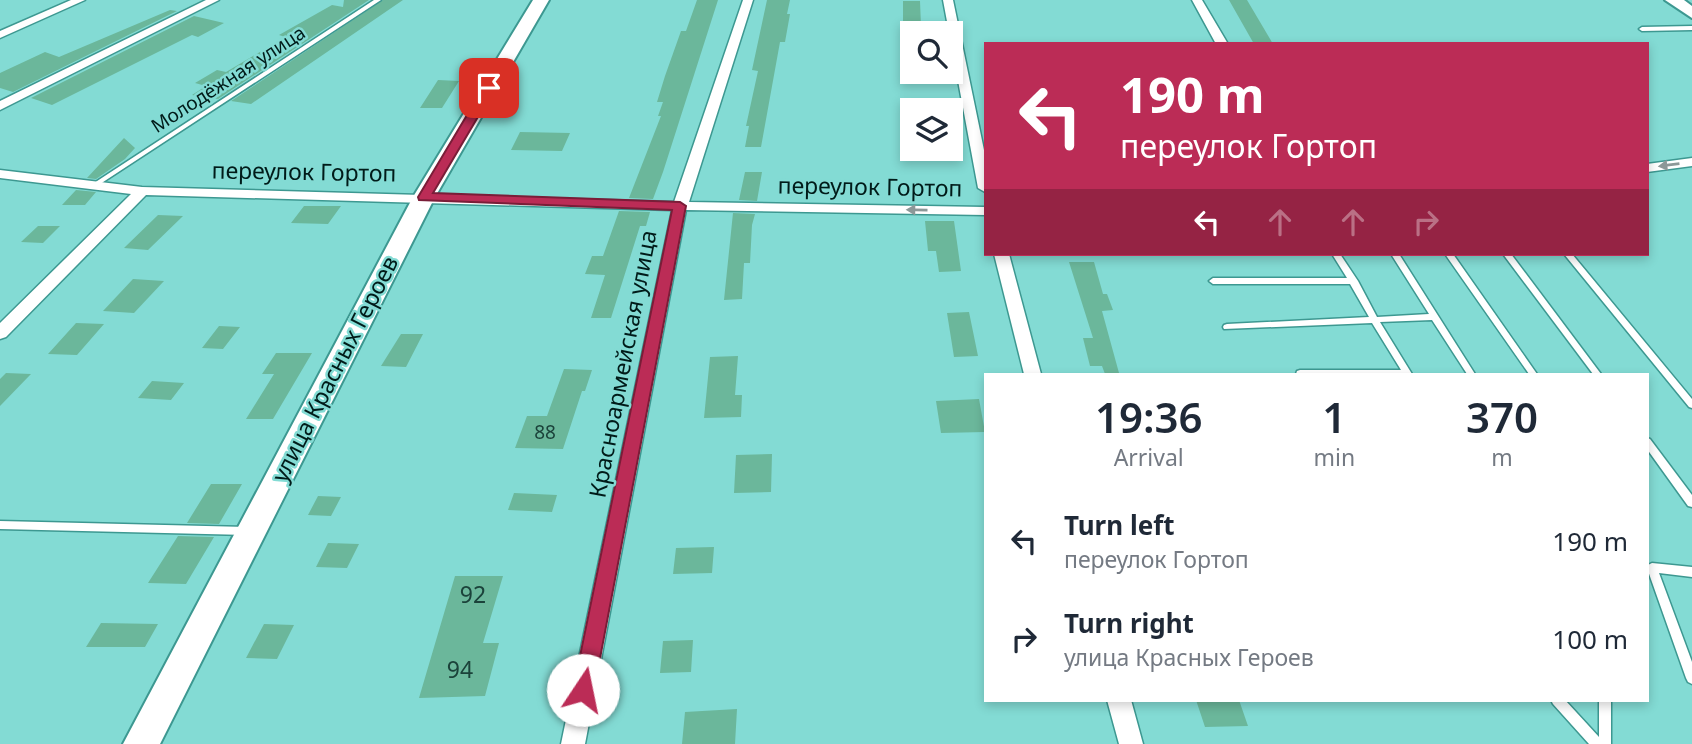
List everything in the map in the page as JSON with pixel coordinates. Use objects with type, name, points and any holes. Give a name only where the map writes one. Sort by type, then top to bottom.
[{"type":"main road","name":"улица Красных Героев","points":[[141,744],[424,197],[541,0]]},
{"type":"main road","points":[[1673,0],[1692,13]]},
{"type":"street","points":[[0,35],[80,0]]},
{"type":"street","points":[[0,106],[214,0]]},
{"type":"street","name":"Красноармейская улица","points":[[573,744],[680,206],[748,0]]},
{"type":"street","points":[[948,0],[984,183]]},
{"type":"street","points":[[1197,0],[1221,42]]},
{"type":"street","points":[[1649,168],[1692,162]]},
{"type":"street","name":"переулок Гортоп","points":[[4,178],[142,191],[680,206],[984,211]]},
{"type":"street","points":[[0,333],[142,191]]},
{"type":"street","points":[[1002,256],[1033,373]]},
{"type":"street","points":[[1120,702],[1131,744]]},
{"type":"lane","name":"Молодёжная улица","points":[[95,185],[378,0]]},
{"type":"lane","points":[[1642,29],[1692,28]]},
{"type":"lane","points":[[1337,256],[1406,373]]},
{"type":"lane","points":[[1396,256],[1470,373]]},
{"type":"lane","points":[[1450,256],[1532,373]]},
{"type":"lane","points":[[1508,256],[1596,373]]},
{"type":"lane","points":[[1569,256],[1692,405]]},
{"type":"lane","points":[[1213,281],[1354,281]]},
{"type":"lane","points":[[1227,327],[1433,317]]},
{"type":"lane","points":[[1649,445],[1692,503]]},
{"type":"lane","points":[[0,525],[251,531]]},
{"type":"lane","points":[[1692,572],[1650,567],[1692,678]]},
{"type":"lane","points":[[1559,702],[1597,744]]},
{"type":"lane","points":[[1605,702],[1605,744]]},
{"type":"building","points":[[344,0],[369,0],[218,99],[192,95],[206,86],[195,83],[217,70],[226,72],[285,37],[279,35],[332,5],[343,7]]},
{"type":"building","points":[[383,0],[403,0],[251,104],[231,101]]},
{"type":"building","points":[[697,0],[718,0],[663,172],[653,199],[629,198],[661,116],[658,116],[663,102],[657,102],[665,76],[681,31],[686,31]]},
{"type":"building","points":[[767,0],[790,0],[787,14],[790,14],[785,42],[780,42],[761,147],[745,147],[749,126],[746,126],[758,71],[752,70]]},
{"type":"building","points":[[1229,0],[1247,0],[1272,42],[1253,42]]},
{"type":"building","points":[[903,1],[920,1],[921,21],[903,21]]},
{"type":"building","points":[[170,10],[177,11],[13,92],[0,88],[0,73],[45,52],[59,57]]},
{"type":"building","points":[[194,16],[224,23],[198,37],[192,35],[52,105],[31,98]]},
{"type":"building","points":[[438,80],[459,81],[442,108],[420,108]]},
{"type":"building","points":[[520,132],[570,133],[562,151],[511,150]]},
{"type":"building","points":[[124,138],[135,148],[125,159],[96,179],[87,178]]},
{"type":"building","points":[[745,172],[762,172],[757,201],[739,200]]},
{"type":"building","points":[[76,190],[96,192],[85,205],[62,205]]},
{"type":"building","points":[[304,206],[341,206],[328,224],[291,223]]},
{"type":"building","points":[[619,211],[650,212],[646,226],[640,226],[611,318],[591,318],[605,275],[585,274],[592,256],[603,256]]},
{"type":"building","points":[[733,213],[755,214],[750,263],[744,263],[742,299],[724,300]]},
{"type":"building","points":[[158,215],[183,216],[148,250],[124,248]]},
{"type":"building","points":[[925,221],[954,221],[961,271],[939,272],[936,251],[928,251]]},
{"type":"building","points":[[38,226],[60,226],[43,243],[21,242]]},
{"type":"building","points":[[1069,262],[1094,262],[1103,294],[1107,294],[1113,310],[1102,311],[1119,373],[1105,373],[1102,366],[1090,366],[1083,338],[1093,338]]},
{"type":"building","points":[[133,279],[164,281],[134,313],[103,311]]},
{"type":"building","points":[[969,312],[978,356],[954,357],[947,313]]},
{"type":"building","points":[[76,323],[104,324],[77,355],[48,354]]},
{"type":"building","points":[[219,326],[240,327],[223,349],[202,348]]},
{"type":"building","points":[[401,334],[423,334],[406,367],[381,366]]},
{"type":"building","points":[[276,353],[312,353],[273,419],[246,419],[274,374],[262,374]]},
{"type":"building","points":[[738,356],[735,395],[742,395],[741,417],[704,418],[710,357]]},
{"type":"building","points":[[564,369],[592,370],[585,391],[582,391],[563,449],[515,448],[527,416],[547,416]]},
{"type":"building","points":[[6,373],[31,374],[0,406],[0,379]]},
{"type":"building","points":[[152,381],[184,383],[171,400],[138,398]]},
{"type":"building","points":[[979,399],[984,432],[941,433],[936,401]]},
{"type":"building","points":[[772,454],[771,492],[734,493],[736,455]]},
{"type":"building","points":[[211,484],[242,484],[219,524],[187,523]]},
{"type":"building","points":[[514,493],[557,495],[552,512],[508,510]]},
{"type":"building","points":[[318,496],[341,497],[331,516],[308,515]]},
{"type":"building","points":[[178,536],[214,537],[186,584],[148,583]]},
{"type":"building","points":[[328,543],[359,544],[347,568],[316,567]]},
{"type":"building","points":[[714,547],[712,573],[673,574],[676,548]]},
{"type":"building","points":[[455,576],[503,576],[483,643],[499,643],[485,696],[419,698]]},
{"type":"building","points":[[101,623],[158,624],[145,647],[86,647]]},
{"type":"building","points":[[264,624],[294,625],[277,659],[246,658]]},
{"type":"building","points":[[693,640],[691,672],[660,673],[663,641]]},
{"type":"building","points":[[1197,702],[1240,702],[1248,726],[1205,727]]},
{"type":"building","points":[[737,709],[735,744],[682,744],[685,712]]},
{"type":"route","points":[[489,88],[424,197],[680,206],[583,690]]}]
